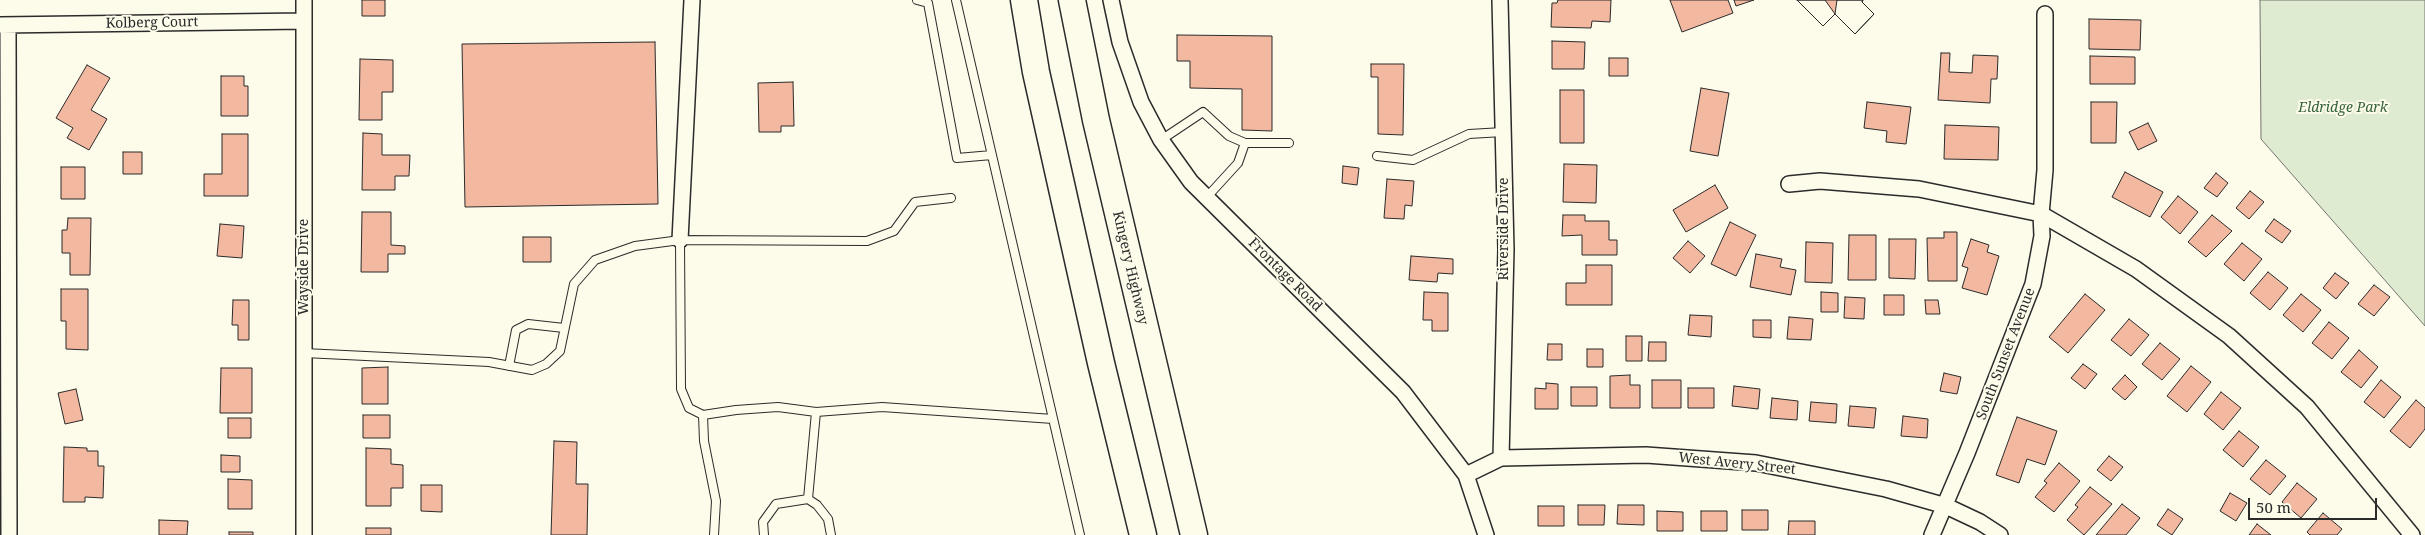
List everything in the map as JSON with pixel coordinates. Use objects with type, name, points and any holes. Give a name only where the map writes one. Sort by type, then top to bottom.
[{"type":"highway","points":[[1024,0],[1036,72],[1101,363],[1143,535]]},
{"type":"highway","name":"Kingery Highway","points":[[1072,0],[1096,120],[1194,535]]},
{"type":"highway","points":[[1101,363],[1132,535]]},
{"type":"street","name":"Wayside Drive","points":[[304,0],[304,535]]},
{"type":"street","points":[[680,240],[692,0]]},
{"type":"street","name":"Frontage Road","points":[[1111,0],[1120,42],[1141,102],[1161,140],[1191,182],[1206,198],[1403,392],[1466,475],[1486,535]]},
{"type":"street","name":"Riverside Drive","points":[[1500,0],[1506,249],[1501,458]]},
{"type":"street","name":"South Sunset Avenue","points":[[1932,535],[1946,506],[2033,284],[2042,236],[2041,214],[2045,170],[2045,14]]},
{"type":"street","name":"Kolberg Court","points":[[4,25],[304,21]]},
{"type":"street","points":[[4,25],[9,535]]},
{"type":"street","points":[[1789,184],[1820,181],[1919,189],[2041,214],[2136,269],[2235,341],[2307,407],[2412,535]]},
{"type":"street","name":"West Avery Street","points":[[1466,475],[1501,458],[1646,455],[1756,463],[1886,488],[1946,506],[1980,522],[2000,535]]},
{"type":"lane","points":[[917,0],[928,3],[957,158],[992,155]]},
{"type":"lane","points":[[956,0],[1080,535]]},
{"type":"lane","points":[[1161,140],[1203,112],[1229,136],[1245,144],[1289,143]]},
{"type":"lane","points":[[1377,156],[1413,160],[1469,134],[1503,132]]},
{"type":"lane","points":[[1206,198],[1238,163],[1245,144]]},
{"type":"lane","points":[[304,353],[489,362],[532,370],[546,364],[560,351],[574,284],[594,260],[635,246],[680,240],[867,241],[894,231],[916,202],[951,198]]},
{"type":"lane","points":[[680,240],[681,389],[689,408],[703,415],[778,407],[816,412],[882,407],[1053,419]]},
{"type":"lane","points":[[510,366],[516,330],[528,324],[564,328]]},
{"type":"lane","points":[[808,500],[816,412]]},
{"type":"lane","points":[[703,415],[704,441],[716,501],[714,535]]},
{"type":"lane","points":[[764,535],[763,522],[776,504],[808,500],[817,506],[828,519],[831,535]]},
{"type":"green space","name":"Eldridge Park","points":[[2260,0],[2425,0],[2425,326],[2261,139]]},
{"type":"building","points":[[362,0],[385,0],[385,16],[362,16]]},
{"type":"building","points":[[1558,0],[1611,0],[1610,22],[1592,21],[1591,28],[1551,27],[1552,3],[1557,3]]},
{"type":"building","points":[[1670,0],[1728,0],[1733,13],[1682,32]]},
{"type":"building","points":[[1734,0],[1754,0],[1736,6]]},
{"type":"building","points":[[1797,0],[1825,0],[1835,14],[1823,26]]},
{"type":"building","points":[[1797,0],[1863,0],[1862,2],[1874,14],[1855,34],[1835,14],[1823,26]]},
{"type":"building","points":[[1837,0],[1863,0],[1862,2],[1874,14],[1855,34],[1835,14]]},
{"type":"building","points":[[2089,19],[2141,20],[2140,50],[2089,49]]},
{"type":"building","points":[[1177,35],[1272,36],[1272,131],[1242,130],[1242,89],[1190,88],[1190,61],[1177,61]]},
{"type":"building","points":[[1552,41],[1585,42],[1584,69],[1552,69]]},
{"type":"building","points":[[655,42],[658,204],[465,207],[462,44]]},
{"type":"building","points":[[1941,53],[1950,53],[1949,72],[1972,73],[1973,55],[1998,56],[1997,79],[1991,79],[1990,103],[1938,100]]},
{"type":"building","points":[[2090,56],[2135,57],[2135,84],[2090,84]]},
{"type":"building","points":[[1609,58],[1628,58],[1628,76],[1609,76]]},
{"type":"building","points":[[360,59],[393,60],[393,92],[382,92],[382,120],[359,120]]},
{"type":"building","points":[[1371,64],[1404,64],[1403,135],[1378,134],[1378,77],[1371,77]]},
{"type":"building","points":[[87,65],[110,78],[91,110],[107,119],[89,150],[67,138],[73,128],[56,118]]},
{"type":"building","points":[[221,76],[244,76],[244,86],[248,86],[248,116],[221,116]]},
{"type":"building","points":[[793,82],[794,126],[781,126],[781,132],[759,132],[758,83]]},
{"type":"building","points":[[1701,88],[1729,93],[1718,156],[1690,151]]},
{"type":"building","points":[[1560,90],[1584,90],[1584,143],[1560,143]]},
{"type":"building","points":[[1867,102],[1911,107],[1906,144],[1886,142],[1887,131],[1864,128]]},
{"type":"building","points":[[2091,102],[2117,102],[2116,143],[2091,143]]},
{"type":"building","points":[[2148,123],[2157,141],[2138,150],[2129,132]]},
{"type":"building","points":[[1945,125],[1999,127],[1998,160],[1944,159]]},
{"type":"building","points":[[363,133],[382,134],[382,155],[410,155],[409,176],[395,176],[395,190],[362,190]]},
{"type":"building","points":[[222,134],[248,134],[248,196],[204,196],[204,174],[222,174]]},
{"type":"building","points":[[123,152],[142,152],[142,174],[123,174]]},
{"type":"building","points":[[1564,164],[1597,165],[1596,203],[1563,202]]},
{"type":"building","points":[[1343,166],[1359,168],[1357,185],[1342,183]]},
{"type":"building","points":[[61,167],[85,167],[85,199],[61,199]]},
{"type":"building","points":[[2125,172],[2163,192],[2150,217],[2112,197]]},
{"type":"building","points":[[2216,173],[2228,183],[2217,197],[2204,188]]},
{"type":"building","points":[[1387,179],[1414,181],[1412,206],[1405,205],[1404,219],[1384,218]]},
{"type":"building","points":[[1715,185],[1728,208],[1686,232],[1673,210]]},
{"type":"building","points":[[2250,191],[2264,202],[2249,219],[2236,208]]},
{"type":"building","points":[[2178,196],[2198,212],[2180,234],[2161,217]]},
{"type":"building","points":[[362,212],[391,212],[391,245],[405,246],[405,254],[388,254],[388,272],[361,272]]},
{"type":"building","points":[[1563,215],[1585,215],[1585,221],[1609,221],[1609,240],[1617,240],[1617,255],[1582,255],[1582,235],[1562,236]]},
{"type":"building","points":[[2212,215],[2232,231],[2206,257],[2188,242]]},
{"type":"building","points":[[68,218],[91,218],[90,275],[70,275],[70,253],[62,253],[62,230],[67,230]]},
{"type":"building","points":[[2274,219],[2291,231],[2282,243],[2265,231]]},
{"type":"building","points":[[1730,222],[1756,235],[1736,276],[1711,264]]},
{"type":"building","points":[[220,224],[244,226],[242,258],[217,256]]},
{"type":"building","points":[[1944,232],[1957,232],[1957,281],[1928,281],[1927,238],[1944,238]]},
{"type":"building","points":[[1849,235],[1876,235],[1876,280],[1848,280]]},
{"type":"building","points":[[523,237],[551,237],[551,262],[523,262]]},
{"type":"building","points":[[1889,239],[1916,239],[1915,279],[1889,278]]},
{"type":"building","points":[[1971,239],[1989,245],[1987,252],[1999,256],[1987,295],[1962,288],[1968,268],[1962,266]]},
{"type":"building","points":[[1688,241],[1705,256],[1690,273],[1673,258]]},
{"type":"building","points":[[1806,242],[1833,243],[1832,283],[1805,282]]},
{"type":"building","points":[[2242,243],[2262,259],[2244,281],[2224,264]]},
{"type":"building","points":[[1756,254],[1782,259],[1780,267],[1796,270],[1791,295],[1750,287]]},
{"type":"building","points":[[1411,256],[1453,259],[1453,274],[1438,273],[1437,282],[1409,280]]},
{"type":"building","points":[[1586,265],[1612,265],[1612,305],[1566,305],[1566,283],[1586,283]]},
{"type":"building","points":[[2268,272],[2288,288],[2270,310],[2250,293]]},
{"type":"building","points":[[2335,273],[2349,283],[2336,299],[2323,288]]},
{"type":"building","points":[[2374,285],[2390,297],[2374,316],[2358,304]]},
{"type":"building","points":[[61,289],[88,289],[88,350],[66,349],[66,321],[61,321]]},
{"type":"building","points":[[1424,292],[1448,293],[1448,331],[1432,331],[1432,320],[1423,320]]},
{"type":"building","points":[[1821,292],[1838,293],[1838,312],[1821,312]]},
{"type":"building","points":[[2085,294],[2105,310],[2068,353],[2049,337]]},
{"type":"building","points":[[2301,294],[2321,310],[2303,332],[2283,315]]},
{"type":"building","points":[[1884,295],[1904,295],[1904,315],[1884,315]]},
{"type":"building","points":[[1845,297],[1865,298],[1864,319],[1844,318]]},
{"type":"building","points":[[233,300],[249,300],[249,340],[238,340],[238,325],[232,325]]},
{"type":"building","points":[[1925,300],[1938,300],[1940,314],[1926,314]]},
{"type":"building","points":[[1690,315],[1712,316],[1711,337],[1688,335]]},
{"type":"building","points":[[1789,317],[1813,319],[1811,340],[1787,339]]},
{"type":"building","points":[[2129,319],[2149,335],[2131,356],[2111,340]]},
{"type":"building","points":[[1753,320],[1771,320],[1771,338],[1753,337]]},
{"type":"building","points":[[2329,322],[2349,338],[2332,359],[2312,343]]},
{"type":"building","points":[[1626,336],[1642,336],[1642,361],[1626,361]]},
{"type":"building","points":[[1649,342],[1666,342],[1666,361],[1648,361]]},
{"type":"building","points":[[2160,343],[2180,359],[2162,380],[2142,364]]},
{"type":"building","points":[[1548,344],[1562,344],[1562,360],[1547,360]]},
{"type":"building","points":[[1587,349],[1603,349],[1603,367],[1587,367]]},
{"type":"building","points":[[2359,350],[2378,367],[2361,388],[2341,372]]},
{"type":"building","points":[[2083,364],[2097,374],[2085,389],[2071,378]]},
{"type":"building","points":[[2191,366],[2211,382],[2187,412],[2167,396]]},
{"type":"building","points":[[388,367],[388,404],[362,404],[362,368]]},
{"type":"building","points":[[221,368],[252,368],[252,413],[220,413]]},
{"type":"building","points":[[1944,373],[1961,377],[1957,394],[1940,391]]},
{"type":"building","points":[[1630,375],[1630,385],[1640,385],[1640,408],[1610,408],[1610,376]]},
{"type":"building","points":[[2125,375],[2137,387],[2125,400],[2112,389]]},
{"type":"building","points":[[1652,380],[1681,380],[1681,408],[1652,408]]},
{"type":"building","points":[[2381,380],[2401,397],[2384,418],[2364,402]]},
{"type":"building","points":[[1546,383],[1558,384],[1558,409],[1535,409],[1535,388],[1546,389]]},
{"type":"building","points":[[1734,386],[1760,389],[1758,409],[1732,406]]},
{"type":"building","points":[[1571,387],[1597,387],[1597,406],[1571,406]]},
{"type":"building","points":[[1688,388],[1714,388],[1714,408],[1688,408]]},
{"type":"building","points":[[76,389],[83,420],[65,424],[58,393]]},
{"type":"building","points":[[2221,392],[2241,408],[2223,430],[2204,414]]},
{"type":"building","points":[[1772,398],[1798,401],[1797,420],[1770,418]]},
{"type":"building","points":[[2416,400],[2425,408],[2425,429],[2410,448],[2390,431]]},
{"type":"building","points":[[1811,402],[1837,404],[1836,423],[1809,421]]},
{"type":"building","points":[[1850,406],[1876,408],[1874,428],[1848,426]]},
{"type":"building","points":[[363,415],[390,415],[390,438],[363,438]]},
{"type":"building","points":[[1903,416],[1928,419],[1927,438],[1901,436]]},
{"type":"building","points":[[2017,417],[2057,431],[2045,465],[2027,459],[2019,483],[1996,475]]},
{"type":"building","points":[[228,418],[251,418],[251,438],[228,438]]},
{"type":"building","points":[[2239,431],[2259,447],[2243,467],[2223,450]]},
{"type":"building","points":[[554,441],[577,442],[576,484],[588,484],[587,535],[551,535]]},
{"type":"building","points":[[64,447],[87,448],[87,451],[98,451],[98,466],[104,466],[103,498],[85,497],[85,502],[63,502]]},
{"type":"building","points":[[366,448],[391,449],[391,464],[403,465],[403,488],[391,488],[391,506],[366,506]]},
{"type":"building","points":[[221,455],[240,456],[240,472],[221,472]]},
{"type":"building","points":[[2109,456],[2123,467],[2111,481],[2097,470]]},
{"type":"building","points":[[2266,460],[2286,476],[2270,495],[2250,479]]},
{"type":"building","points":[[2059,463],[2080,481],[2054,512],[2035,497],[2047,483],[2044,481]]},
{"type":"building","points":[[228,479],[252,480],[252,509],[228,509]]},
{"type":"building","points":[[2297,483],[2317,499],[2301,518],[2282,502]]},
{"type":"building","points":[[421,485],[442,485],[442,512],[421,511]]},
{"type":"building","points":[[2090,487],[2112,504],[2084,535],[2067,520],[2078,507],[2075,505]]},
{"type":"building","points":[[2230,493],[2247,503],[2236,521],[2220,511]]},
{"type":"building","points":[[2122,504],[2140,518],[2126,535],[2096,535]]},
{"type":"building","points":[[1578,505],[1605,505],[1604,525],[1578,525]]},
{"type":"building","points":[[1618,505],[1644,505],[1644,525],[1617,524]]},
{"type":"building","points":[[1538,506],[1564,506],[1564,526],[1538,526]]},
{"type":"building","points":[[2168,509],[2183,519],[2172,535],[2157,525]]},
{"type":"building","points":[[1742,510],[1768,510],[1768,530],[1742,530]]},
{"type":"building","points":[[1657,511],[1683,512],[1683,531],[1657,531]]},
{"type":"building","points":[[1701,511],[1727,511],[1727,531],[1701,531]]},
{"type":"building","points":[[2323,513],[2342,529],[2337,535],[2310,535],[2307,532]]},
{"type":"building","points":[[159,520],[188,521],[187,535],[159,535]]},
{"type":"building","points":[[1789,521],[1815,521],[1815,535],[1788,535]]},
{"type":"building","points":[[2257,524],[2271,535],[2249,535]]},
{"type":"building","points":[[366,528],[391,528],[391,535],[366,535]]},
{"type":"building","points":[[229,532],[253,532],[253,535],[229,535]]}]
